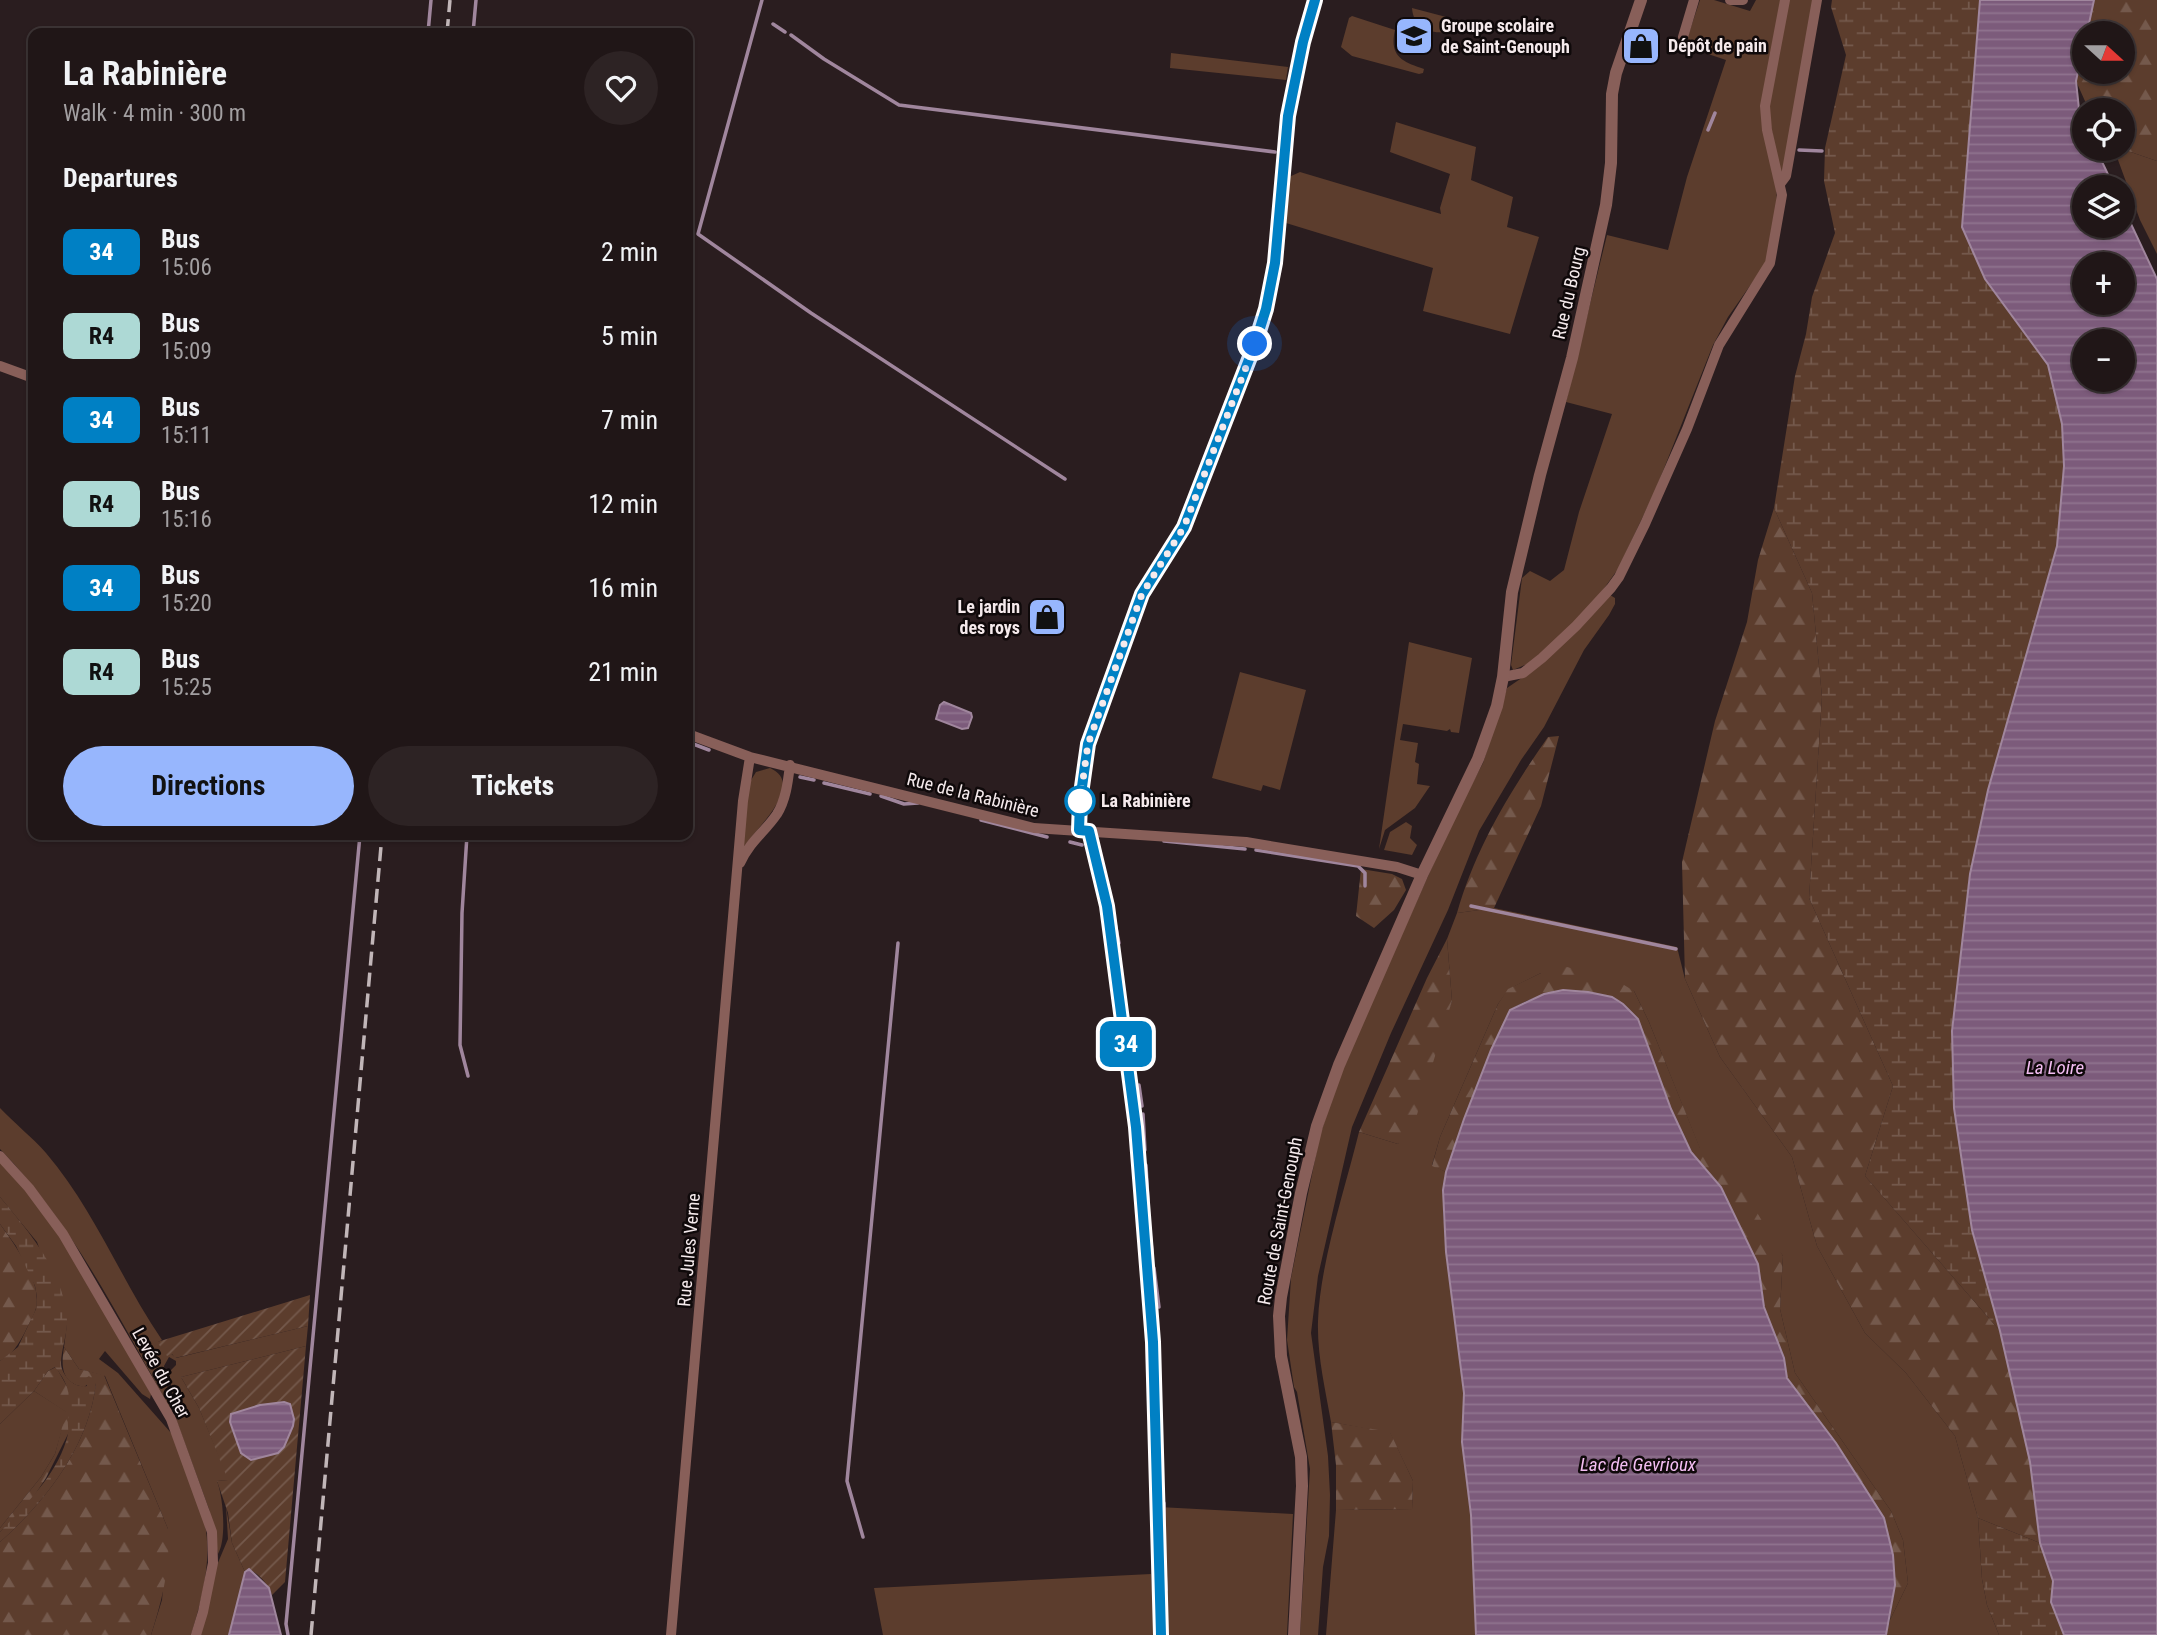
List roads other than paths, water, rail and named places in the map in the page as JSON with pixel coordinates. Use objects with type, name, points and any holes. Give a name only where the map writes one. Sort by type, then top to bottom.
[{"type":"street","points":[[1161,1635],[1153,1342],[1136,1127],[1107,906],[1084,830],[1080,801],[1088,744],[1142,594],[1184,527],[1266,309],[1275,263],[1288,116],[1300,54],[1315,0]]},
{"type":"street","name":"Rue du Bourg","points":[[1503,677],[1512,592],[1539,475],[1591,279],[1609,182],[1614,86],[1626,40],[1641,0]]},
{"type":"street","points":[[1683,37],[1694,0]]},
{"type":"street","points":[[1730,0],[1743,0]]},
{"type":"street","points":[[1503,677],[1523,673],[1559,643],[1611,588],[1627,564],[1686,429],[1718,345],[1770,263],[1781,207],[1780,184],[1767,130],[1765,106],[1785,0]]},
{"type":"street","points":[[1780,184],[1786,176],[1817,0]]},
{"type":"street","points":[[0,366],[28,376]]},
{"type":"street","name":"Route de Saint-Genouph","points":[[1294,1635],[1301,1457],[1281,1356],[1281,1297],[1309,1157],[1326,1098],[1422,875],[1478,759],[1496,708],[1503,677]]},
{"type":"street","name":"Rue de la Rabinière","points":[[693,736],[750,757],[1034,828],[1246,842],[1397,867],[1422,875]]},
{"type":"street","name":"Rue Jules Verne","points":[[671,1635],[743,801],[750,757]]},
{"type":"street","name":"Rue Jules Verne","points":[[738,867],[753,840],[778,813],[788,783],[790,765]]},
{"type":"street","name":"Levée du Cher","points":[[0,1156],[29,1188],[63,1234],[171,1419],[212,1532],[213,1563],[195,1635]]},
{"type":"water","name":"La Loire","points":[[1980,0],[2094,0],[2090,21],[2072,21],[2072,84],[2076,84],[2078,98],[2072,98],[2072,161],[2102,161],[2108,175],[2072,175],[2072,238],[2135,238],[2135,232],[2157,279],[2157,1635],[2064,1635],[2051,1602],[2053,1581],[2040,1543],[2030,1462],[2000,1331],[1972,1230],[1954,1108],[1952,1031],[1970,874],[1988,790],[2057,546],[2064,466],[2062,424],[2048,365],[1985,279],[1962,227]]},
{"type":"water","points":[[944,702],[971,713],[968,728],[962,729],[936,719],[940,705]]},
{"type":"water","name":"Lac de Gevrioux","points":[[1563,990],[1612,997],[1638,1019],[1671,1109],[1691,1152],[1721,1187],[1758,1264],[1764,1307],[1784,1358],[1787,1378],[1836,1443],[1884,1518],[1893,1555],[1895,1585],[1886,1635],[1476,1635],[1471,1515],[1462,1442],[1464,1393],[1446,1252],[1443,1190],[1446,1172],[1464,1119],[1510,1010],[1544,994]]},
{"type":"water","points":[[284,1402],[290,1404],[294,1419],[284,1447],[278,1453],[251,1460],[241,1453],[230,1422],[231,1414],[260,1405]]},
{"type":"water","points":[[249,1569],[269,1588],[281,1635],[229,1635],[245,1572]]},
{"type":"waterway","points":[[428,28],[431,0]]},
{"type":"waterway","points":[[473,28],[476,0]]},
{"type":"waterway","points":[[762,0],[698,234],[811,313],[1065,479]]},
{"type":"waterway","points":[[773,24],[785,32]]},
{"type":"waterway","points":[[791,35],[824,59],[899,105],[1275,152]]},
{"type":"waterway","points":[[1708,130],[1715,113]]},
{"type":"waterway","points":[[1799,150],[1822,151]]},
{"type":"waterway","points":[[693,744],[709,750]]},
{"type":"waterway","points":[[800,777],[814,780]]},
{"type":"waterway","points":[[824,783],[870,794]]},
{"type":"waterway","points":[[881,796],[904,804],[918,803]]},
{"type":"waterway","points":[[981,820],[1047,837]]},
{"type":"waterway","points":[[288,1635],[286,1624],[360,840]]},
{"type":"waterway","points":[[467,840],[462,913],[460,1045],[468,1076]]},
{"type":"waterway","points":[[1164,841],[1245,849]]},
{"type":"waterway","points":[[1070,842],[1082,845]]},
{"type":"waterway","points":[[1256,850],[1358,866],[1365,873],[1365,886]]},
{"type":"waterway","points":[[1111,903],[1119,943]]},
{"type":"waterway","points":[[1471,906],[1676,949]]},
{"type":"waterway","points":[[863,1537],[847,1481],[898,943]]},
{"type":"waterway","points":[[1139,1085],[1142,1106]]},
{"type":"waterway","points":[[1143,1114],[1145,1150]]},
{"type":"waterway","points":[[1146,1165],[1148,1201]]},
{"type":"waterway","points":[[1148,1214],[1152,1252]]},
{"type":"waterway","points":[[1154,1268],[1159,1307]]},
{"type":"waterway","points":[[1164,1503],[1164,1542]]},
{"type":"waterway","points":[[1164,1552],[1166,1590]]},
{"type":"railway","points":[[447,28],[450,0]]},
{"type":"railway","points":[[311,1635],[382,840]]},
{"type":"place","name":"Groupe scolaire de Saint-Genouph","points":[[1414,36]]},
{"type":"place","name":"Dépôt de pain","points":[[1641,46]]},
{"type":"place","name":"Le jardin des roys","points":[[1047,617]]},
{"type":"place","name":"La Rabinière","points":[[1080,801]]}]
